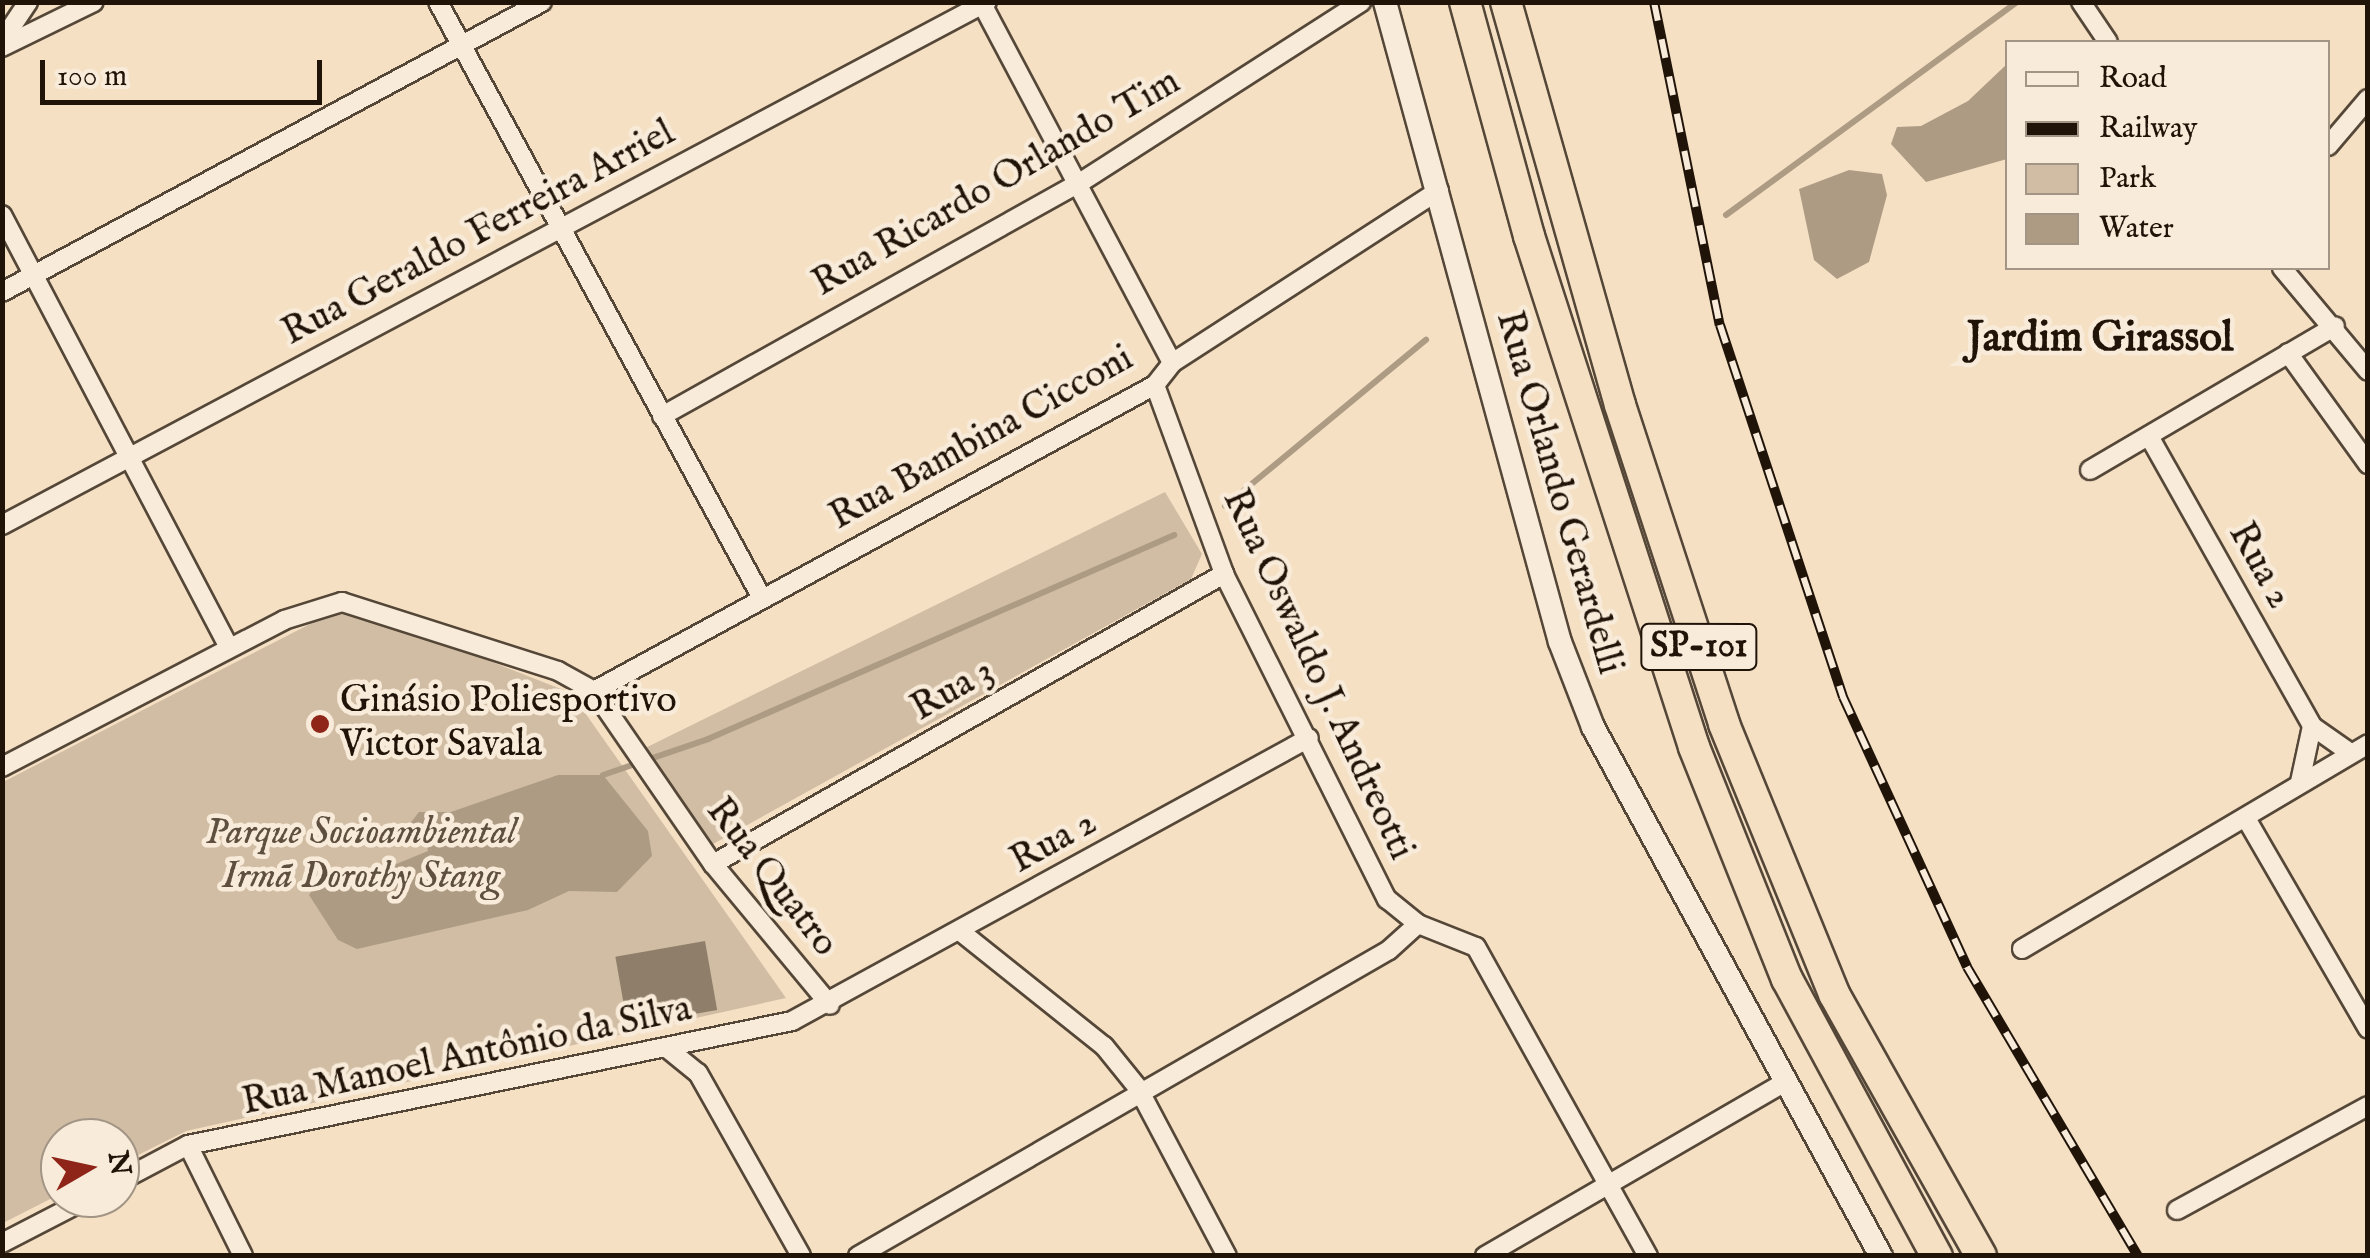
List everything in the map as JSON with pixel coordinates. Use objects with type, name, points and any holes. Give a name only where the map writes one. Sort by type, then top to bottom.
[{"type":"highway","name":"SP-101","points":[[1465,2],[1529,236],[1694,747],[1787,979],[1936,1256]]},
{"type":"highway","name":"SP-101","points":[[1506,2],[1620,405],[1730,742],[1834,994],[1980,1256]]},
{"type":"street","points":[[2,44],[28,2]]},
{"type":"street","points":[[2,44],[94,2]]},
{"type":"street","points":[[438,2],[556,229],[762,598]]},
{"type":"street","points":[[2,292],[542,2]]},
{"type":"street","name":"Rua Ricardo Orlando Tim","points":[[662,416],[1080,182],[1361,2]]},
{"type":"street","name":"Rua Orlando Gerardelli","points":[[1385,2],[1555,623],[1593,727],[1881,1256]]},
{"type":"street","points":[[983,3],[1172,363]]},
{"type":"street","name":"Rua Geraldo Ferreira Arriel","points":[[2,526],[983,3]]},
{"type":"street","points":[[2085,10],[2107,40]]},
{"type":"street","points":[[2330,144],[2368,99]]},
{"type":"street","name":"Rua Bambina Cicconi","points":[[594,691],[1154,385],[1172,363],[1439,190]]},
{"type":"street","points":[[2,216],[229,648]]},
{"type":"street","points":[[2284,270],[2335,326],[2368,371]]},
{"type":"street","points":[[2090,470],[2335,326]]},
{"type":"street","points":[[2288,353],[2368,464]]},
{"type":"street","name":"Rua Oswaldo J. Andreotti","points":[[1154,385],[1224,574],[1387,899],[1418,924]]},
{"type":"street","name":"Rua 2","points":[[2150,438],[2312,726],[2349,752]]},
{"type":"street","name":"Rua 3","points":[[713,864],[1224,574]]},
{"type":"street","points":[[2,767],[229,648],[342,602],[558,671],[594,691]]},
{"type":"street","name":"Rua Quatro","points":[[594,691],[713,864],[830,1005]]},
{"type":"street","points":[[2300,782],[2312,726]]},
{"type":"street","name":"Rua 2","points":[[830,1005],[1309,738]]},
{"type":"street","points":[[2022,948],[2247,820],[2300,782],[2368,744]]},
{"type":"street","points":[[2247,820],[2368,1029]]},
{"type":"street","points":[[858,1256],[1138,1088],[1389,950],[1418,924],[1476,948],[1648,1256]]},
{"type":"street","points":[[960,932],[1104,1046],[1138,1088],[1227,1256]]},
{"type":"street","name":"Rua Manoel Antônio da Silva","points":[[140,1170],[188,1146],[668,1049],[830,1005]]},
{"type":"street","points":[[668,1049],[698,1073],[800,1256]]},
{"type":"street","points":[[1485,1256],[1784,1083]]},
{"type":"street","points":[[2176,1210],[2368,1106]]},
{"type":"street","points":[[188,1146],[243,1256]]},
{"type":"street","points":[[2,1243],[50,1218]]},
{"type":"green space","points":[[1165,492],[1202,554],[1191,579],[704,849],[635,753]]},
{"type":"green space","name":"Parque Socioambiental Irmã Dorothy Stang","points":[[347,605],[571,693],[786,998],[186,1131],[140,1154],[140,1118],[40,1118],[40,1204],[3,1223],[3,782]]},
{"type":"water","points":[[2005,66],[2005,160],[1926,182],[1891,144],[1897,127],[1921,126],[1968,101]]},
{"type":"water","points":[[1849,170],[1882,174],[1887,195],[1869,262],[1837,279],[1814,260],[1799,189]]},
{"type":"water","points":[[558,775],[603,775],[648,831],[652,856],[617,892],[569,891],[528,910],[357,949],[338,940],[309,895],[321,877],[350,883],[428,851],[426,838],[405,830],[419,812],[451,812]]},
{"type":"building","points":[[705,941],[717,1010],[628,1026],[615,957]]},
{"type":"waterway","points":[[1726,215],[2017,2]]},
{"type":"waterway","points":[[1225,506],[1426,340]]},
{"type":"waterway","points":[[603,775],[708,739],[1174,535]]},
{"type":"railway","points":[[1654,2],[1720,325],[1843,697],[1967,967],[2138,1256]]},
{"type":"place","name":"Ginásio Poliesportivo Victor Savala","points":[[320,724]]},
{"type":"district","name":"Jardim Girassol","points":[[2100,339]]}]
